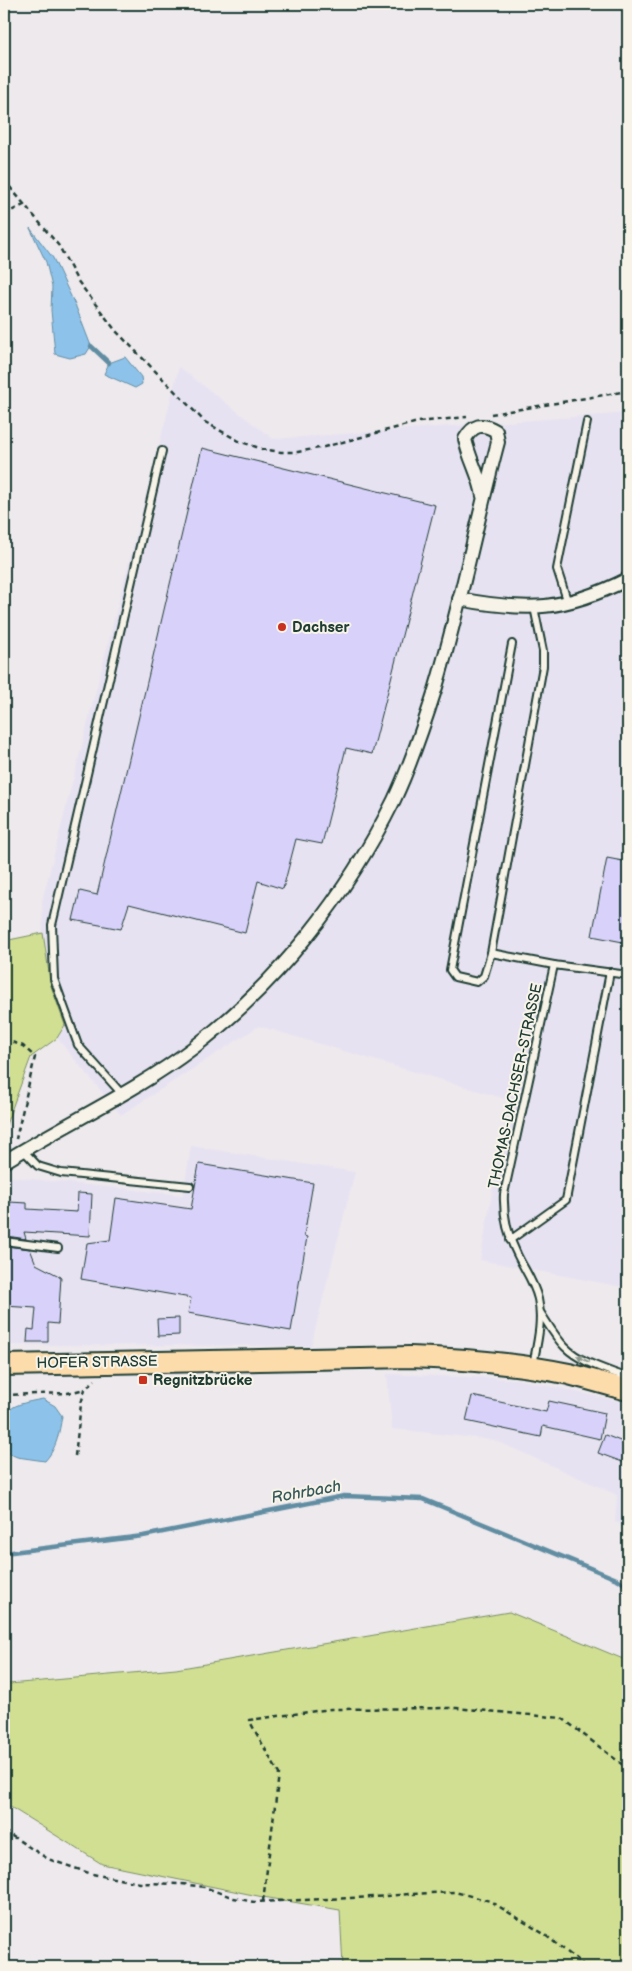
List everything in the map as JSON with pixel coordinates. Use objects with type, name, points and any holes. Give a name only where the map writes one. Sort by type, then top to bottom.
[{"type":"main road","name":"HOFER STRASSE","points":[[4,1365],[410,1357],[459,1359],[532,1368],[569,1374],[628,1390]]},
{"type":"street","points":[[13,1156],[122,1094],[193,1048],[225,1021],[299,946],[339,893],[381,824],[403,778],[435,689],[498,442],[496,431],[478,425],[474,427],[465,439],[468,452],[481,483],[483,496]]},
{"type":"street","points":[[459,599],[491,605],[552,606],[600,593],[628,579]]},
{"type":"lane","points":[[568,603],[557,569],[587,422]]},
{"type":"lane","points":[[122,1094],[78,1045],[54,979],[52,925],[162,451]]},
{"type":"lane","points":[[512,644],[450,970],[455,977],[477,982],[484,976],[491,953],[543,666],[543,651],[534,607]]},
{"type":"lane","points":[[491,953],[554,965]]},
{"type":"lane","name":"THOMAS-DACHSER-STRASSE","points":[[540,1311],[535,1289],[510,1240],[504,1219],[504,1194],[554,965],[628,975]]},
{"type":"lane","points":[[510,1240],[566,1200],[610,972]]},
{"type":"lane","points":[[13,1156],[61,1173],[190,1186]]},
{"type":"lane","points":[[4,1241],[58,1248]]},
{"type":"lane","points":[[532,1368],[539,1330],[540,1311]]},
{"type":"lane","points":[[540,1311],[552,1332],[566,1348],[598,1367],[628,1378]]},
{"type":"path","points":[[4,180],[26,204],[59,246],[76,280],[104,318],[185,403],[205,422],[225,434],[262,449],[298,452],[418,422],[469,417],[465,439]]},
{"type":"path","points":[[4,214],[26,204]]},
{"type":"path","points":[[485,414],[628,391]]},
{"type":"path","points":[[4,1039],[23,1046],[35,1058],[13,1156]]},
{"type":"path","points":[[4,1395],[68,1393],[85,1389],[92,1384],[106,1362]]},
{"type":"path","points":[[75,1456],[81,1404],[85,1389]]},
{"type":"path","points":[[263,1901],[279,1774],[249,1720],[341,1709],[456,1708],[562,1718],[628,1769]]},
{"type":"path","points":[[4,1831],[48,1859],[92,1874],[140,1883],[182,1884],[204,1887],[234,1898],[263,1901],[455,1892],[490,1901],[544,1934],[584,1967]]},
{"type":"shaded area","points":[[179,367],[273,439],[628,413],[628,1288],[480,1260],[509,1100],[259,1026],[121,1115],[57,1038],[65,1025],[51,986],[43,933],[42,901]]},
{"type":"shaded area","points":[[191,1146],[355,1172],[311,1346],[4,1345],[4,1176],[183,1195]]},
{"type":"shaded area","points":[[387,1374],[517,1379],[628,1403],[628,1526],[615,1522],[617,1495],[494,1440],[392,1429]]},
{"type":"green space","points":[[43,933],[51,986],[65,1025],[57,1038],[31,1057],[4,1130],[4,941]]},
{"type":"green space","points":[[509,1612],[628,1661],[628,1967],[343,1967],[340,1910],[263,1897],[102,1864],[4,1803],[4,1681],[9,1684],[176,1669]]},
{"type":"water","points":[[30,228],[53,258],[76,307],[91,346],[86,354],[70,358],[55,354],[51,310],[52,287],[46,262]]},
{"type":"water","points":[[125,357],[141,377],[142,384],[135,388],[104,374],[109,363]]},
{"type":"water","points":[[43,1399],[55,1406],[62,1416],[57,1440],[49,1456],[45,1461],[17,1457],[4,1451],[3,1427],[7,1412],[20,1404]]},
{"type":"building","name":"Dachser","points":[[202,448],[435,505],[372,754],[346,748],[322,844],[296,839],[283,889],[258,881],[245,933],[129,904],[121,929],[73,920],[80,891],[97,895]]},
{"type":"building","points":[[607,858],[628,862],[628,943],[592,936]]},
{"type":"building","points":[[199,1164],[313,1183],[304,1236],[307,1237],[291,1331],[188,1313],[191,1298],[81,1279],[87,1243],[110,1240],[116,1198],[191,1209]]},
{"type":"building","points":[[78,1193],[92,1194],[90,1236],[24,1232],[26,1239],[7,1236],[9,1202],[27,1203],[27,1209],[77,1212]]},
{"type":"building","points":[[6,1246],[30,1249],[36,1264],[61,1277],[58,1324],[48,1323],[48,1342],[27,1342],[28,1329],[34,1330],[36,1308],[4,1306],[4,1248],[6,1249]]},
{"type":"building","points":[[179,1318],[179,1335],[158,1336],[157,1319]]},
{"type":"building","points":[[472,1396],[546,1412],[549,1401],[605,1413],[600,1439],[543,1426],[541,1437],[466,1421]]},
{"type":"building","points":[[605,1435],[628,1444],[628,1464],[598,1453]]},
{"type":"waterway","points":[[91,346],[109,363]]},
{"type":"waterway","name":"Rohrbach","points":[[4,1553],[143,1536],[344,1496],[423,1499],[619,1580],[628,1587]]},
{"type":"place","name":"Dachser","points":[[282,627]]},
{"type":"place","name":"Regnitzbrücke","points":[[143,1380]]}]
